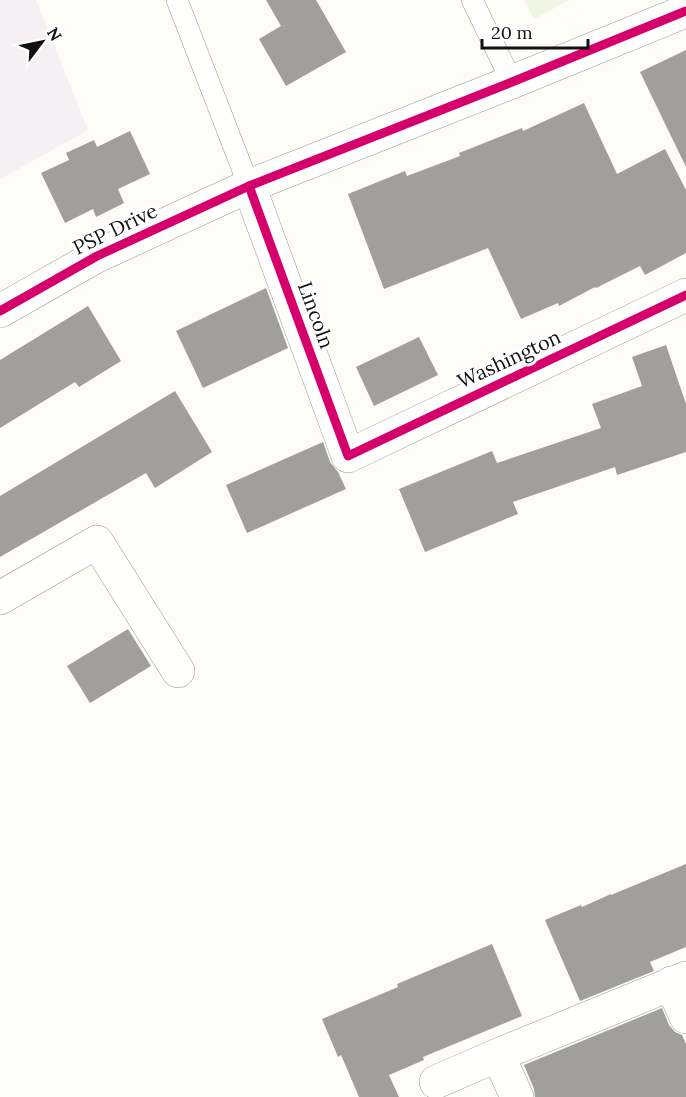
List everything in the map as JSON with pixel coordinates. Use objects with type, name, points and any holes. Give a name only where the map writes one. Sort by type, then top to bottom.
[{"type":"street","name":"PSP Drive","points":[[0,311],[97,256],[249,186],[686,11]]},
{"type":"street","name":"Lincoln","points":[[249,186],[348,456]]},
{"type":"street","name":"Washington","points":[[348,456],[686,295]]},
{"type":"street","points":[[0,598],[97,542],[178,671]]},
{"type":"street","points":[[436,1082],[678,980],[686,1017]]},
{"type":"street","points":[[498,1055],[517,1097]]},
{"type":"lane","name":"Lincoln","points":[[177,0],[249,186]]},
{"type":"lane","points":[[472,0],[512,82]]},
{"type":"shaded area","points":[[0,0],[36,0],[88,130],[0,179]]},
{"type":"green space","points":[[524,0],[570,0],[534,19]]},
{"type":"building","points":[[266,0],[316,0],[346,52],[286,86],[259,39],[281,26]]},
{"type":"building","points":[[686,50],[686,167],[640,72]]},
{"type":"building","points":[[584,103],[617,174],[665,149],[686,190],[686,253],[645,275],[640,266],[559,306],[558,303],[521,319],[488,248],[384,289],[348,194],[405,171],[407,176],[460,156],[459,153],[522,128],[523,131]]},
{"type":"building","points":[[130,131],[150,174],[118,189],[124,203],[96,217],[93,209],[65,223],[41,173],[69,160],[66,153],[94,140],[97,147]]},
{"type":"building","points":[[266,288],[288,348],[203,388],[176,331]]},
{"type":"building","points":[[88,306],[121,361],[79,387],[75,382],[0,428],[0,360]]},
{"type":"building","points":[[419,337],[438,375],[374,406],[356,367]]},
{"type":"building","points":[[666,345],[686,404],[686,452],[617,475],[615,467],[513,502],[518,514],[425,552],[399,489],[492,451],[497,463],[601,428],[592,404],[642,386],[632,357]]},
{"type":"building","points":[[175,391],[212,452],[155,488],[146,473],[0,557],[0,496]]},
{"type":"building","points":[[323,442],[330,462],[346,489],[247,533],[226,485]]},
{"type":"building","points":[[128,629],[151,666],[90,703],[67,666]]},
{"type":"building","points":[[686,864],[686,947],[650,962],[654,971],[580,1001],[545,920]]},
{"type":"building","points":[[492,944],[522,1016],[423,1057],[424,1060],[389,1075],[399,1097],[359,1097],[341,1055],[338,1057],[322,1019]]},
{"type":"building","points":[[662,1008],[669,1025],[675,1032],[682,1035],[686,1044],[686,1097],[535,1097],[524,1065]]},
{"type":"cycle path","points":[[0,311],[97,256],[249,186],[686,11]]},
{"type":"cycle path","points":[[249,186],[348,456],[686,295]]}]
